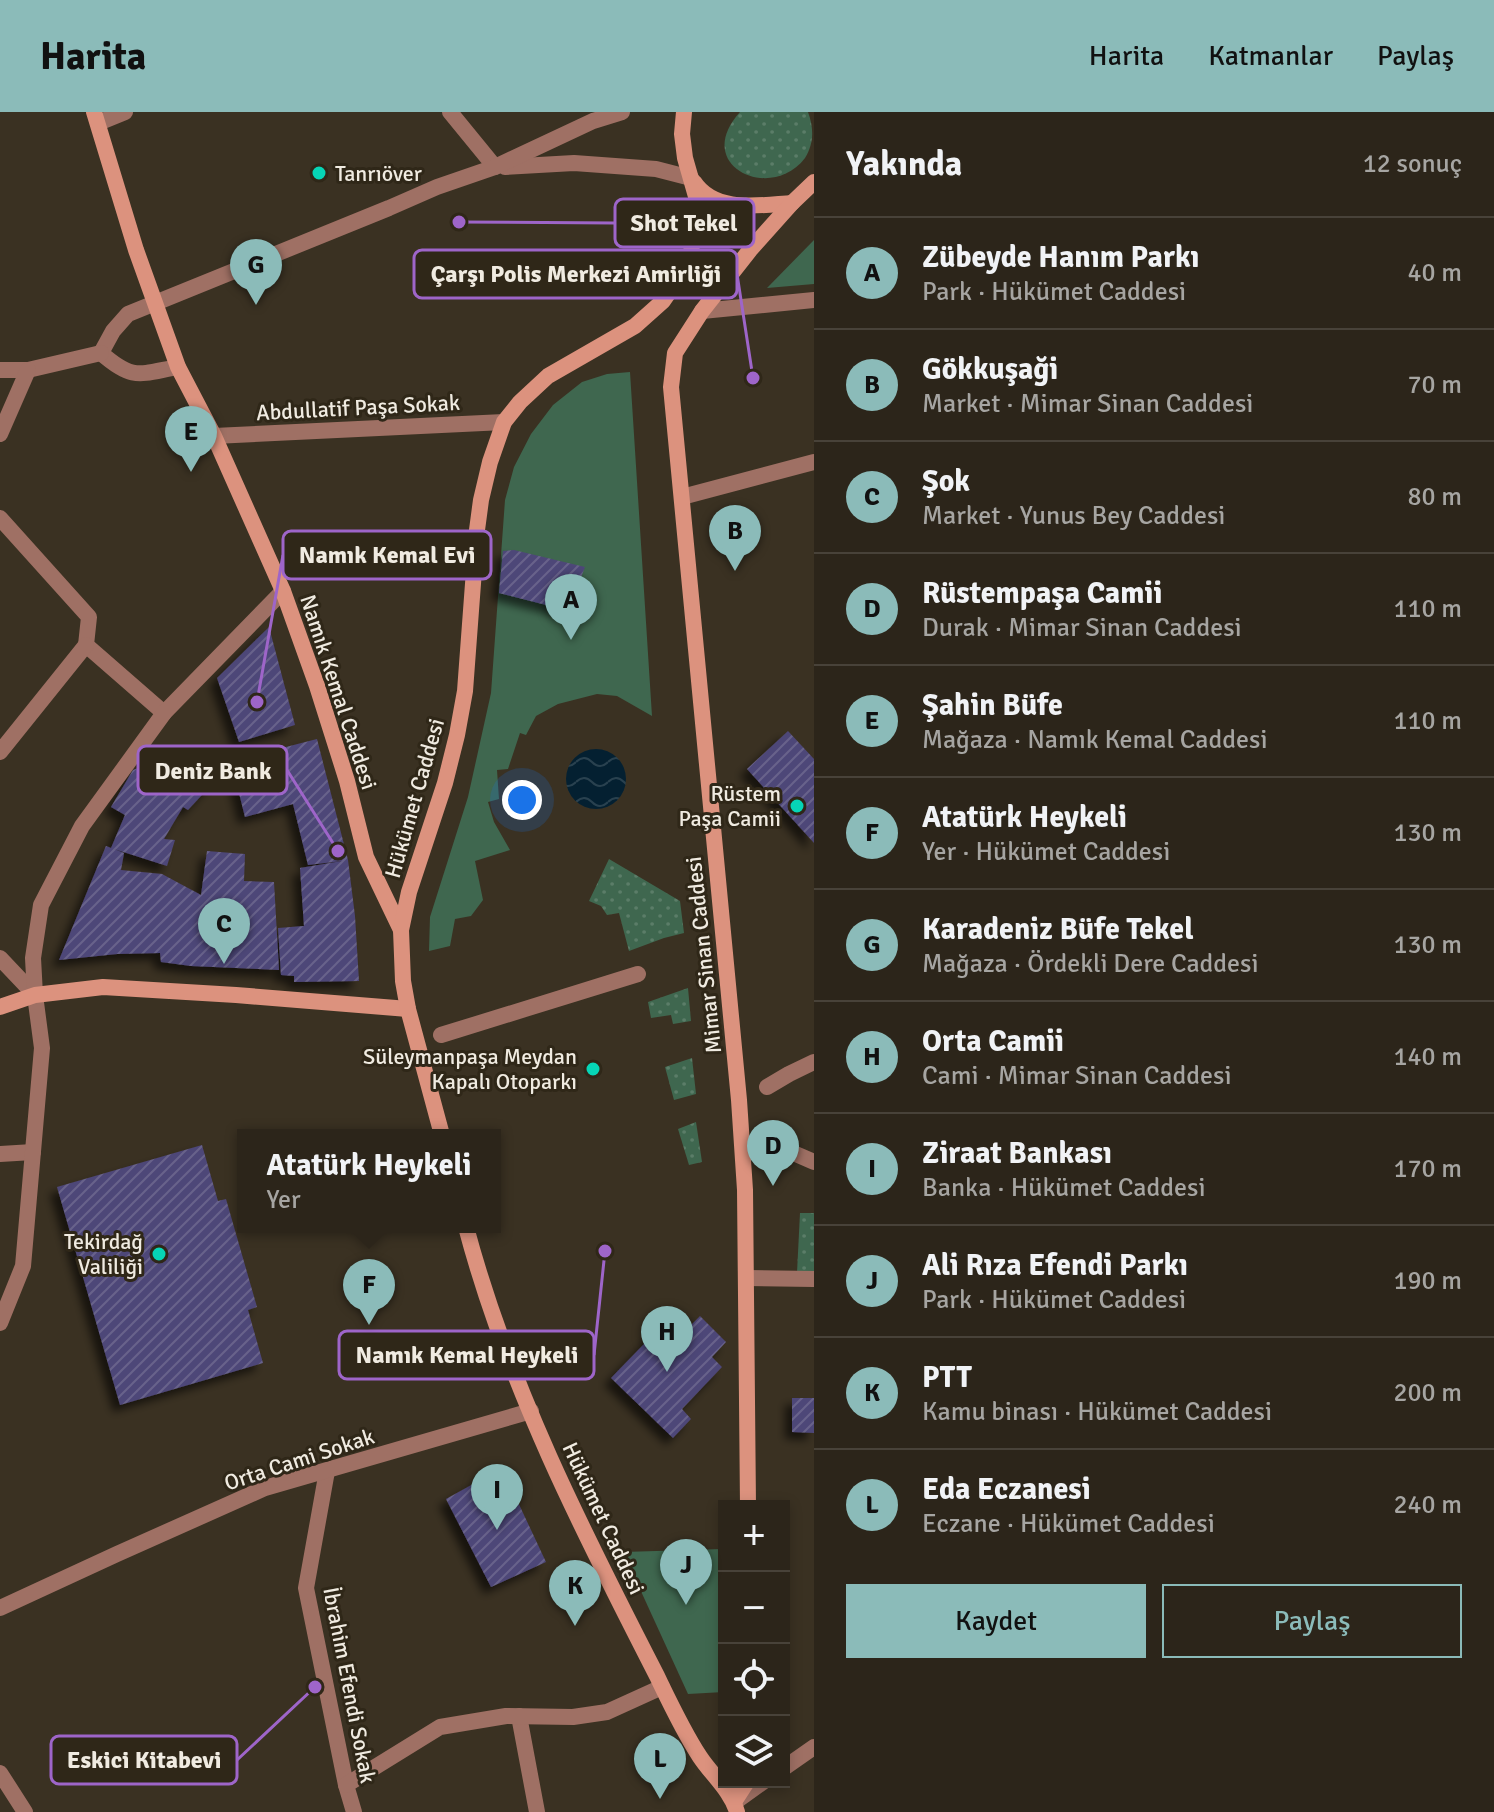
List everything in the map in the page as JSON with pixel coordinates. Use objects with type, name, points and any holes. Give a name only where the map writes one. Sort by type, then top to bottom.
[{"type":"main road","name":"Hükümet Caddesi","points":[[440,1129],[408,1009],[403,981],[401,930],[409,892],[445,783],[457,735],[465,691],[481,500],[490,462],[504,422],[520,402],[548,376],[635,326],[663,301],[690,262],[697,200],[685,158],[682,134],[684,112]]},
{"type":"main road","name":"Namık Kemal Caddesi","points":[[96,117],[154,302],[178,367],[214,436],[283,591],[347,781],[366,857],[401,930]]},
{"type":"main road","points":[[691,178],[699,190],[716,201],[744,207],[792,203]]},
{"type":"main road","name":"Mimar Sinan Caddesi","points":[[748,1500],[745,1190],[739,1100],[671,387],[675,353],[702,311],[750,250],[814,182]]},
{"type":"main road","points":[[0,1007],[35,995],[103,987],[408,1009]]},
{"type":"main road","name":"Hükümet Caddesi","points":[[468,1233],[505,1349],[588,1541],[700,1756],[735,1807]]},
{"type":"main road","points":[[735,1807],[744,1788]]},
{"type":"street","points":[[96,117],[125,112]]},
{"type":"street","points":[[450,112],[495,167]]},
{"type":"street","points":[[0,370],[28,370],[101,353],[113,331],[128,314],[437,187],[495,167],[593,121],[622,112]]},
{"type":"street","points":[[495,167],[574,163],[656,169],[691,178]]},
{"type":"street","points":[[702,311],[814,300]]},
{"type":"street","points":[[101,353],[119,368],[139,374],[178,367]]},
{"type":"street","points":[[0,434],[28,370]]},
{"type":"street","name":"Abdullatif Paşa Sokak","points":[[214,436],[504,422]]},
{"type":"street","points":[[682,497],[814,462]]},
{"type":"street","points":[[0,518],[89,617],[86,645],[0,752]]},
{"type":"street","points":[[0,1323],[23,1266],[42,1048],[33,958],[41,905],[82,826],[164,713],[283,591]]},
{"type":"street","points":[[86,645],[164,713]]},
{"type":"street","points":[[0,958],[35,995]]},
{"type":"street","points":[[441,1035],[638,974]]},
{"type":"street","points":[[767,1087],[814,1062]]},
{"type":"street","points":[[775,1145],[814,1162]]},
{"type":"street","points":[[0,1154],[33,1152]]},
{"type":"street","points":[[746,1278],[814,1279]]},
{"type":"street","name":"Orta Cami Sokak","points":[[0,1608],[265,1488],[531,1411]]},
{"type":"street","name":"İbrahim Efendi Sokak","points":[[327,1471],[306,1588],[354,1812]]},
{"type":"street","points":[[346,1785],[440,1727],[506,1716],[573,1717],[607,1712],[662,1687]]},
{"type":"street","points":[[519,1716],[537,1812]]},
{"type":"street","points":[[790,1764],[814,1747]]},
{"type":"street","points":[[0,1773],[25,1812]]},
{"type":"street","points":[[735,1807],[756,1788]]},
{"type":"green space","points":[[740,112],[808,112],[812,136],[805,158],[790,171],[774,177],[757,177],[741,172],[730,162],[725,148],[727,131]]},
{"type":"green space","points":[[814,240],[814,284],[767,288]]},
{"type":"green space","points":[[630,372],[652,716],[617,696],[597,694],[558,704],[536,716],[526,735],[520,733],[508,769],[497,770],[499,799],[488,802],[494,822],[510,850],[475,861],[483,900],[471,916],[455,919],[450,946],[429,951],[430,917],[468,797],[491,693],[505,500],[514,467],[531,434],[553,405],[582,382],[607,374]]},
{"type":"green space","points":[[609,859],[680,901],[684,933],[629,951],[619,913],[607,915],[601,906],[589,901]]},
{"type":"green space","points":[[688,988],[691,1021],[673,1024],[671,1015],[651,1018],[648,1002]]},
{"type":"green space","points":[[692,1058],[696,1094],[674,1100],[665,1067]]},
{"type":"green space","points":[[696,1122],[702,1162],[689,1165],[678,1129]]},
{"type":"green space","points":[[800,1213],[814,1213],[814,1273],[797,1273]]},
{"type":"green space","points":[[718,1549],[718,1692],[688,1694],[623,1552]]},
{"type":"water","points":[[596,749],[607,751],[617,758],[624,768],[624,790],[617,800],[607,807],[596,809],[585,807],[575,800],[568,790],[566,779],[568,768],[575,758],[585,751]]},
{"type":"building","points":[[514,550],[585,567],[566,610],[499,593],[503,551]]},
{"type":"building","points":[[269,627],[295,725],[239,742],[217,678]]},
{"type":"building","name":"Rüstem Paşa Camii","points":[[788,731],[814,759],[814,843],[747,769]]},
{"type":"building","points":[[317,739],[348,860],[359,981],[294,982],[294,976],[281,975],[278,928],[304,926],[300,868],[342,861],[308,865],[293,804],[245,817],[231,761]]},
{"type":"building","points":[[190,748],[214,750],[214,782],[188,810],[183,807],[164,839],[175,840],[167,866],[114,849],[124,853],[121,870],[162,874],[201,895],[207,851],[245,854],[244,881],[274,882],[279,970],[161,962],[160,953],[59,960],[106,846],[111,848],[125,815],[111,807],[133,770]]},
{"type":"building","name":"Tekirdağ Valiliği","points":[[202,1145],[218,1201],[226,1199],[257,1307],[248,1310],[263,1363],[120,1405],[57,1187]]},
{"type":"building","points":[[671,1316],[685,1331],[700,1316],[726,1342],[712,1357],[722,1367],[682,1409],[691,1419],[673,1438],[611,1378]]},
{"type":"building","points":[[792,1398],[814,1398],[814,1433],[792,1432]]},
{"type":"building","points":[[502,1468],[546,1562],[491,1587],[446,1499]]},
{"type":"place","name":"Tanrıöver","points":[[319,173]]},
{"type":"place","name":"Shot Tekel","points":[[459,222]]},
{"type":"place","name":"Karadeniz Büfe Tekel","points":[[256,305]]},
{"type":"place","name":"Çarşı Polis Merkezi Amirliği","points":[[753,378]]},
{"type":"place","name":"Şahin Büfe","points":[[191,472]]},
{"type":"place","name":"Gökkuşaği","points":[[735,571]]},
{"type":"place","name":"Zübeyde Hanım Parkı","points":[[571,640]]},
{"type":"place","name":"Namık Kemal Evi","points":[[257,702]]},
{"type":"place","name":"Rüstem Paşa Camii","points":[[797,806]]},
{"type":"place","name":"Deniz Bank","points":[[338,851]]},
{"type":"place","name":"Şok","points":[[224,964]]},
{"type":"place","name":"Süleymanpaşa Meydan Kapalı Otoparkı","points":[[593,1069]]},
{"type":"place","name":"Rüstempaşa Camii","points":[[773,1186]]},
{"type":"place","name":"Namık Kemal Heykeli","points":[[605,1251]]},
{"type":"place","name":"Tekirdağ Valiliği","points":[[159,1254]]},
{"type":"place","name":"Atatürk Heykeli","points":[[369,1325]]},
{"type":"place","name":"Orta Camii","points":[[667,1372]]},
{"type":"place","name":"Ziraat Bankası","points":[[497,1530]]},
{"type":"place","name":"Ali Rıza Efendi Parkı","points":[[686,1605]]},
{"type":"place","name":"PTT","points":[[575,1626]]},
{"type":"place","name":"Eskici Kitabevi","points":[[315,1687]]},
{"type":"place","name":"Eda Eczanesi","points":[[660,1799]]}]
